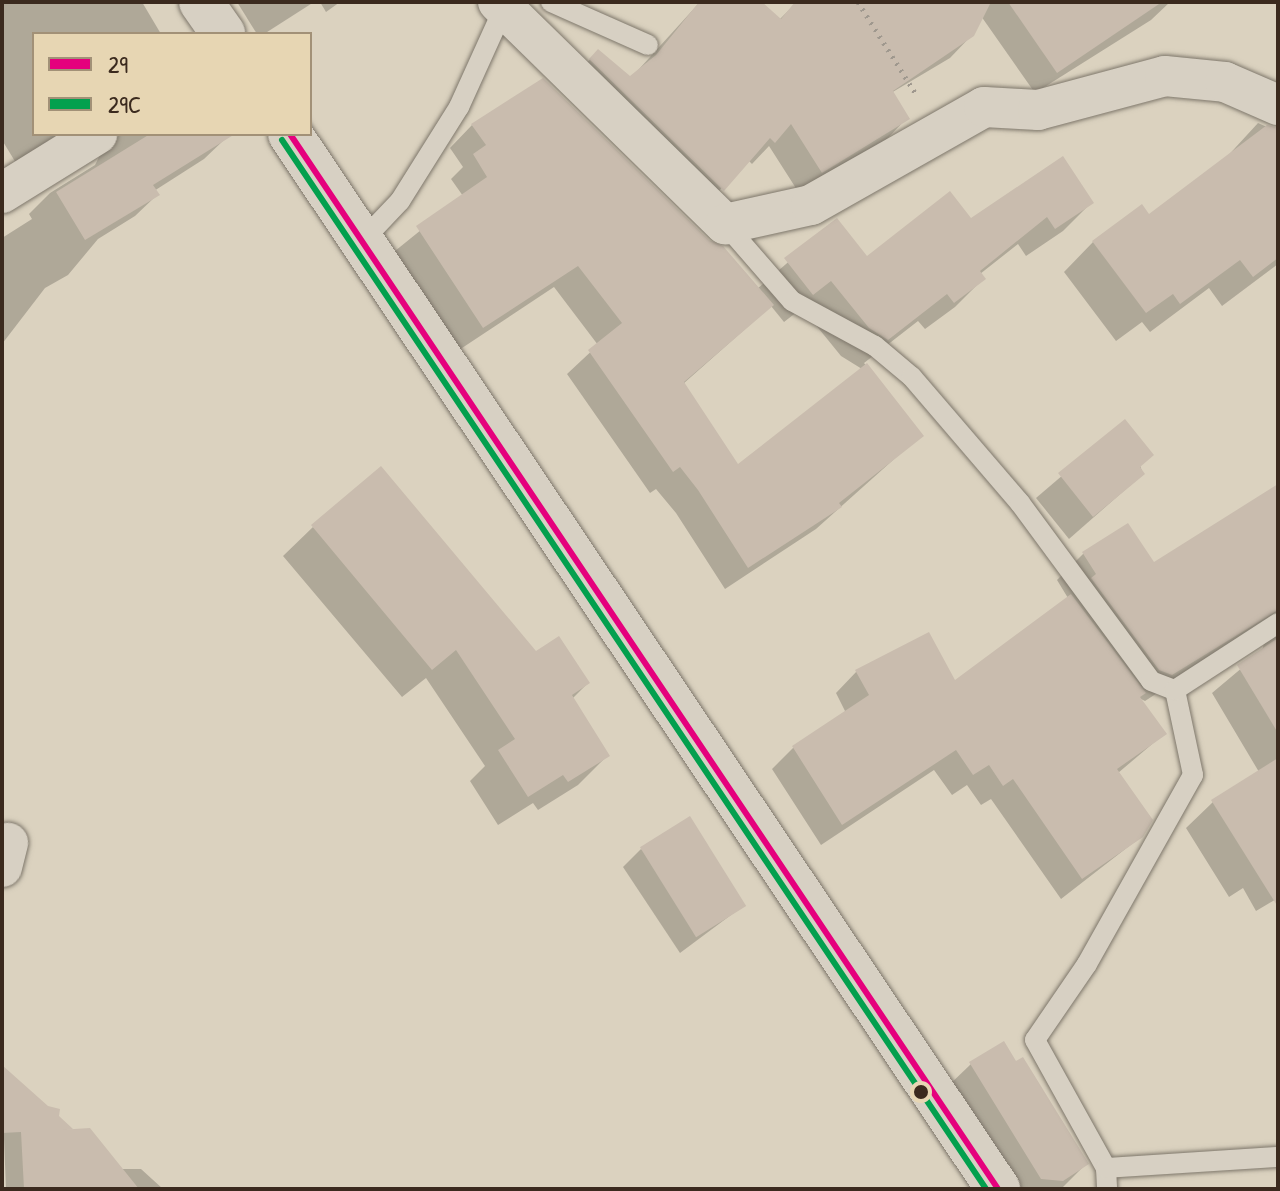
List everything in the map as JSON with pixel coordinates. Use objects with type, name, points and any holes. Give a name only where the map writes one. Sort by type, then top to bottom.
[{"type":"street","points":[[201,2],[222,32]]},
{"type":"street","points":[[501,5],[725,224],[811,205],[984,107],[1038,110],[1165,76],[1225,82],[1278,105]]},
{"type":"street","points":[[6,182],[93,136]]},
{"type":"street","points":[[291,136],[988,1187]]},
{"type":"lane","points":[[551,2],[648,45]]},
{"type":"lane","points":[[362,241],[400,201],[459,107],[501,5]]},
{"type":"lane","points":[[725,224],[792,301],[875,346],[912,377],[1075,573],[1151,681],[1175,690]]},
{"type":"lane","points":[[1175,690],[1278,623]]},
{"type":"lane","points":[[1175,690],[1193,775],[1087,964],[1035,1040],[1106,1179],[1278,1157]]},
{"type":"path","points":[[858,2],[940,133]]},
{"type":"building","points":[[699,2],[762,2],[781,19],[795,2],[991,2],[974,36],[893,91],[910,119],[822,173],[791,124],[775,143],[770,138],[724,191],[589,59],[598,49],[630,76],[656,55]]},
{"type":"building","points":[[1008,2],[1162,2],[1057,73]]},
{"type":"building","points":[[543,78],[709,240],[723,246],[774,305],[684,382],[738,464],[867,363],[924,436],[839,503],[842,507],[748,568],[698,490],[680,467],[673,472],[588,350],[622,323],[578,266],[483,328],[416,226],[487,177],[473,154],[486,145],[471,124]]},
{"type":"building","points":[[1267,125],[1278,128],[1278,258],[1253,277],[1240,260],[1180,304],[1173,294],[1146,313],[1092,241],[1142,204],[1149,214]]},
{"type":"building","points":[[147,136],[232,136],[153,185],[160,195],[85,240],[56,192]]},
{"type":"building","points":[[1063,156],[1094,203],[1055,229],[1047,217],[980,271],[986,279],[954,303],[947,294],[888,340],[869,328],[831,281],[813,295],[784,258],[837,218],[867,256],[950,191],[971,218]]},
{"type":"building","points":[[1125,419],[1154,455],[1140,467],[1145,474],[1093,517],[1058,473]]},
{"type":"building","points":[[381,466],[536,651],[559,636],[590,683],[572,695],[610,756],[568,782],[563,775],[528,797],[498,750],[515,739],[456,650],[432,670],[311,525]]},
{"type":"building","points":[[1278,484],[1278,610],[1172,675],[1159,670],[1091,578],[1096,574],[1082,552],[1128,523],[1154,562]]},
{"type":"building","points":[[1071,594],[1146,693],[1140,697],[1167,734],[1117,769],[1153,820],[1143,837],[1082,879],[1013,779],[1003,786],[989,765],[973,775],[956,750],[842,825],[792,746],[869,695],[855,670],[929,632],[955,680]]},
{"type":"building","points":[[1278,638],[1278,733],[1237,665]]},
{"type":"building","points":[[1278,758],[1278,907],[1211,800]]},
{"type":"building","points":[[690,816],[746,906],[696,937],[640,847]]},
{"type":"building","points":[[1004,1041],[1016,1061],[1023,1057],[1089,1164],[1063,1181],[1041,1179],[969,1062]]},
{"type":"building","points":[[2,1065],[48,1106],[60,1109],[59,1116],[73,1129],[59,1130],[90,1128],[139,1189],[24,1189],[21,1132],[2,1133]]},
{"type":"transit line","name":"29","points":[[291,136],[998,1189]]},
{"type":"transit line","name":"29C","points":[[282,140],[986,1189]]}]
